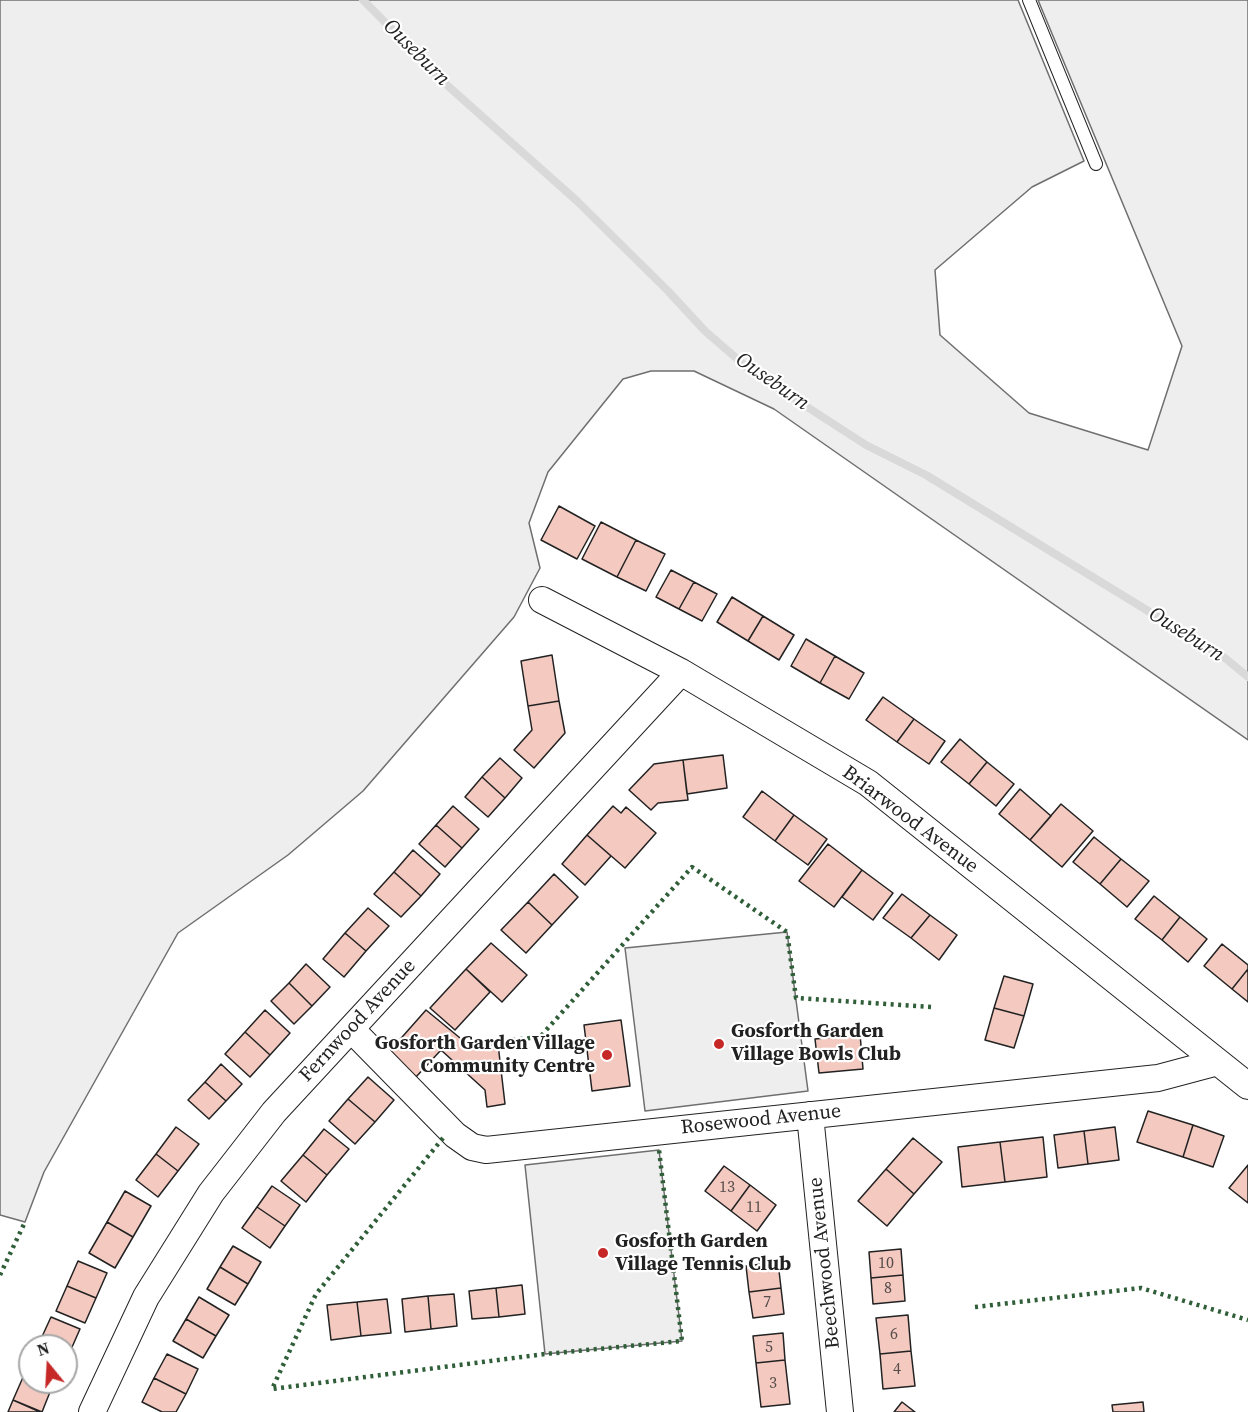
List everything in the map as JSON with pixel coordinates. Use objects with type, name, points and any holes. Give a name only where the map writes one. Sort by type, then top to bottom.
[{"type":"street","name":"Briarwood Avenue","points":[[542,600],[681,672],[868,783],[1248,1086]]},
{"type":"street","name":"Fernwood Avenue","points":[[92,1412],[146,1297],[211,1193],[274,1112],[681,672]]},
{"type":"street","name":"Rosewood Avenue","points":[[351,1029],[455,1135],[472,1147],[486,1150],[1158,1078],[1218,1062]]},
{"type":"street","name":"Beechwood Avenue","points":[[810,1115],[840,1412]]},
{"type":"lane","points":[[1029,0],[1096,164]]},
{"type":"shaded area","points":[[0,0],[1018,0],[1084,161],[1032,187],[935,270],[940,335],[1029,413],[1148,450],[1182,346],[1038,0],[1248,0],[1248,740],[774,409],[694,371],[651,371],[623,379],[548,472],[529,523],[540,568],[514,617],[363,791],[288,855],[178,933],[44,1172],[25,1222],[0,1215]]},
{"type":"shaded area","name":"Gosforth Garden Village Bowls Club","points":[[787,932],[808,1091],[645,1111],[625,948]]},
{"type":"shaded area","name":"Gosforth Garden Village Tennis Club","points":[[659,1150],[682,1341],[545,1354],[525,1165]]},
{"type":"building","points":[[559,506],[595,526],[577,559],[541,540]]},
{"type":"building","points":[[601,522],[636,540],[617,577],[582,559]]},
{"type":"building","points":[[636,540],[665,554],[646,591],[617,577]]},
{"type":"building","points":[[671,570],[694,582],[679,609],[656,597]]},
{"type":"building","points":[[694,582],[717,594],[702,621],[679,609]]},
{"type":"building","points":[[732,597],[763,616],[748,641],[717,622]]},
{"type":"building","points":[[763,616],[794,635],[779,660],[748,641]]},
{"type":"building","points":[[806,639],[835,656],[820,683],[791,666]]},
{"type":"building","points":[[552,655],[559,701],[528,706],[521,661]]},
{"type":"building","points":[[835,656],[864,673],[849,699],[820,683]]},
{"type":"building","points":[[883,697],[914,719],[897,742],[866,720]]},
{"type":"building","points":[[559,701],[565,733],[534,768],[514,750],[532,730],[528,706]]},
{"type":"building","points":[[914,719],[945,741],[929,764],[897,742]]},
{"type":"building","points":[[960,739],[987,762],[969,784],[941,762]]},
{"type":"building","points":[[723,755],[727,788],[687,794],[683,760]]},
{"type":"building","points":[[500,758],[522,778],[505,798],[482,777]]},
{"type":"building","points":[[683,760],[688,800],[658,803],[651,810],[629,790],[654,764]]},
{"type":"building","points":[[987,762],[1014,784],[996,806],[969,784]]},
{"type":"building","points":[[482,777],[505,798],[488,817],[465,797]]},
{"type":"building","points":[[1020,789],[1051,816],[1030,840],[999,814]]},
{"type":"building","points":[[762,791],[794,815],[775,841],[743,817]]},
{"type":"building","points":[[1061,804],[1093,831],[1062,867],[1030,840]]},
{"type":"building","points":[[453,806],[479,829],[462,848],[436,825]]},
{"type":"building","points":[[613,806],[621,813],[626,807],[656,833],[625,868],[587,835]]},
{"type":"building","points":[[794,815],[827,839],[808,865],[775,841]]},
{"type":"building","points":[[436,825],[462,848],[445,867],[419,844]]},
{"type":"building","points":[[587,835],[611,856],[585,885],[562,864]]},
{"type":"building","points":[[1094,837],[1121,859],[1100,884],[1073,862]]},
{"type":"building","points":[[828,844],[862,870],[834,907],[799,881]]},
{"type":"building","points":[[413,850],[440,874],[421,896],[394,872]]},
{"type":"building","points":[[1121,859],[1149,881],[1127,907],[1100,884]]},
{"type":"building","points":[[862,870],[893,893],[873,920],[842,897]]},
{"type":"building","points":[[394,872],[421,896],[401,917],[374,894]]},
{"type":"building","points":[[554,874],[578,897],[552,925],[528,902]]},
{"type":"building","points":[[902,894],[930,915],[911,938],[883,918]]},
{"type":"building","points":[[1154,896],[1180,917],[1162,940],[1135,919]]},
{"type":"building","points":[[528,902],[552,925],[526,953],[501,930]]},
{"type":"building","points":[[368,908],[389,926],[366,951],[345,933]]},
{"type":"building","points":[[930,915],[957,935],[939,960],[911,938]]},
{"type":"building","points":[[1180,917],[1207,939],[1188,962],[1162,940]]},
{"type":"building","points":[[345,933],[366,951],[344,977],[323,959]]},
{"type":"building","points":[[491,943],[527,975],[502,1002],[466,969]]},
{"type":"building","points":[[1222,944],[1248,965],[1248,969],[1232,989],[1204,966]]},
{"type":"building","points":[[306,964],[330,987],[312,1006],[289,983]]},
{"type":"building","points":[[466,969],[490,992],[455,1030],[430,1008]]},
{"type":"building","points":[[1248,969],[1248,1002],[1232,989]]},
{"type":"building","points":[[1004,976],[1033,984],[1024,1016],[994,1008]]},
{"type":"building","points":[[289,983],[312,1006],[294,1024],[271,1001]]},
{"type":"building","points":[[994,1008],[1024,1016],[1014,1048],[985,1040]]},
{"type":"building","points":[[265,1010],[290,1033],[270,1055],[245,1032]]},
{"type":"building","points":[[426,1010],[471,1047],[498,1044],[505,1104],[487,1107],[485,1090],[441,1050],[415,1078],[388,1053]]},
{"type":"building","name":"Gosforth Garden Village Community Centre","points":[[621,1020],[630,1086],[592,1091],[584,1025]]},
{"type":"building","points":[[245,1032],[270,1055],[250,1077],[225,1054]]},
{"type":"building","points":[[860,1034],[863,1069],[819,1073],[815,1039]]},
{"type":"building","points":[[221,1064],[242,1084],[226,1101],[205,1082]]},
{"type":"building","points":[[368,1077],[394,1100],[375,1122],[348,1099]]},
{"type":"building","points":[[205,1082],[226,1101],[209,1119],[188,1100]]},
{"type":"building","points":[[348,1099],[375,1122],[355,1144],[329,1121]]},
{"type":"building","points":[[1148,1111],[1193,1125],[1183,1157],[1137,1142]]},
{"type":"building","points":[[1193,1125],[1224,1136],[1213,1167],[1183,1157]]},
{"type":"building","points":[[176,1127],[199,1144],[178,1171],[156,1154]]},
{"type":"building","points":[[1115,1127],[1119,1160],[1088,1164],[1084,1131]]},
{"type":"building","points":[[324,1129],[349,1149],[327,1175],[303,1155]]},
{"type":"building","points":[[1084,1131],[1088,1164],[1058,1168],[1054,1135]]},
{"type":"building","points":[[1043,1137],[1047,1177],[1005,1182],[1000,1142]]},
{"type":"building","points":[[913,1138],[942,1162],[914,1194],[886,1169]]},
{"type":"building","points":[[1000,1142],[1005,1182],[962,1187],[958,1147]]},
{"type":"building","points":[[156,1154],[178,1171],[158,1197],[136,1180]]},
{"type":"building","points":[[303,1155],[327,1175],[306,1202],[281,1181]]},
{"type":"building","points":[[1248,1165],[1248,1203],[1229,1188]]},
{"type":"building","points":[[724,1166],[750,1185],[731,1211],[705,1191]]},
{"type":"building","points":[[886,1169],[914,1194],[887,1226],[858,1201]]},
{"type":"building","points":[[750,1185],[776,1205],[757,1231],[731,1211]]},
{"type":"building","points":[[272,1186],[300,1205],[285,1226],[257,1207]]},
{"type":"building","points":[[125,1191],[151,1206],[133,1237],[107,1222]]},
{"type":"building","points":[[257,1207],[285,1226],[270,1248],[242,1228]]},
{"type":"building","points":[[107,1222],[133,1237],[115,1268],[89,1253]]},
{"type":"building","points":[[233,1246],[261,1262],[248,1284],[220,1267]]},
{"type":"building","points":[[901,1249],[903,1275],[871,1278],[869,1252]]},
{"type":"building","points":[[78,1261],[107,1273],[96,1298],[67,1286]]},
{"type":"building","points":[[778,1262],[781,1288],[749,1292],[746,1266]]},
{"type":"building","points":[[220,1267],[248,1284],[235,1305],[207,1289]]},
{"type":"building","points":[[903,1275],[905,1301],[873,1304],[871,1278]]},
{"type":"building","points":[[522,1285],[525,1314],[499,1317],[496,1288]]},
{"type":"building","points":[[67,1286],[96,1298],[85,1323],[56,1311]]},
{"type":"building","points":[[496,1288],[499,1317],[472,1319],[469,1291]]},
{"type":"building","points":[[781,1288],[784,1314],[753,1318],[749,1292]]},
{"type":"building","points":[[454,1294],[457,1326],[431,1329],[428,1296]]},
{"type":"building","points":[[428,1296],[431,1329],[405,1332],[402,1299]]},
{"type":"building","points":[[199,1297],[229,1315],[216,1336],[186,1319]]},
{"type":"building","points":[[387,1299],[391,1333],[361,1336],[357,1302]]},
{"type":"building","points":[[357,1302],[361,1336],[331,1340],[327,1305]]},
{"type":"building","points":[[908,1315],[911,1351],[880,1354],[876,1318]]},
{"type":"building","points":[[51,1317],[80,1329],[78,1334],[43,1334]]},
{"type":"building","points":[[186,1319],[216,1336],[203,1358],[173,1341]]},
{"type":"building","points":[[783,1333],[785,1360],[756,1363],[753,1336]]},
{"type":"building","points":[[911,1351],[915,1386],[883,1389],[880,1354]]},
{"type":"building","points":[[167,1354],[198,1369],[186,1394],[154,1378]]},
{"type":"building","points":[[785,1360],[790,1404],[761,1407],[756,1363]]},
{"type":"building","points":[[154,1378],[186,1394],[176,1412],[162,1412],[142,1402]]},
{"type":"building","points":[[18,1389],[18,1394],[49,1394],[42,1412],[13,1400]]},
{"type":"building","points":[[13,1400],[40,1412],[8,1412]]},
{"type":"building","points":[[902,1402],[915,1412],[894,1412]]},
{"type":"building","points":[[1143,1402],[1144,1412],[1113,1412],[1112,1405]]},
{"type":"waterway","name":"Ouseburn","points":[[363,0],[448,86],[577,201],[705,331],[750,370],[866,445],[926,475],[1225,658],[1248,677]]},
{"type":"hedge","points":[[475,1044],[540,1037],[692,867],[787,932],[796,998],[931,1007]]},
{"type":"hedge","points":[[443,1138],[316,1294],[272,1389],[545,1354],[682,1341],[659,1150]]},
{"type":"hedge","points":[[0,1275],[25,1222]]},
{"type":"hedge","points":[[975,1307],[1141,1288],[1248,1320]]},
{"type":"place","name":"Gosforth Garden Village Bowls Club","points":[[719,1044]]},
{"type":"place","name":"Gosforth Garden Village Community Centre","points":[[607,1055]]},
{"type":"place","name":"Gosforth Garden Village Tennis Club","points":[[603,1253]]}]
